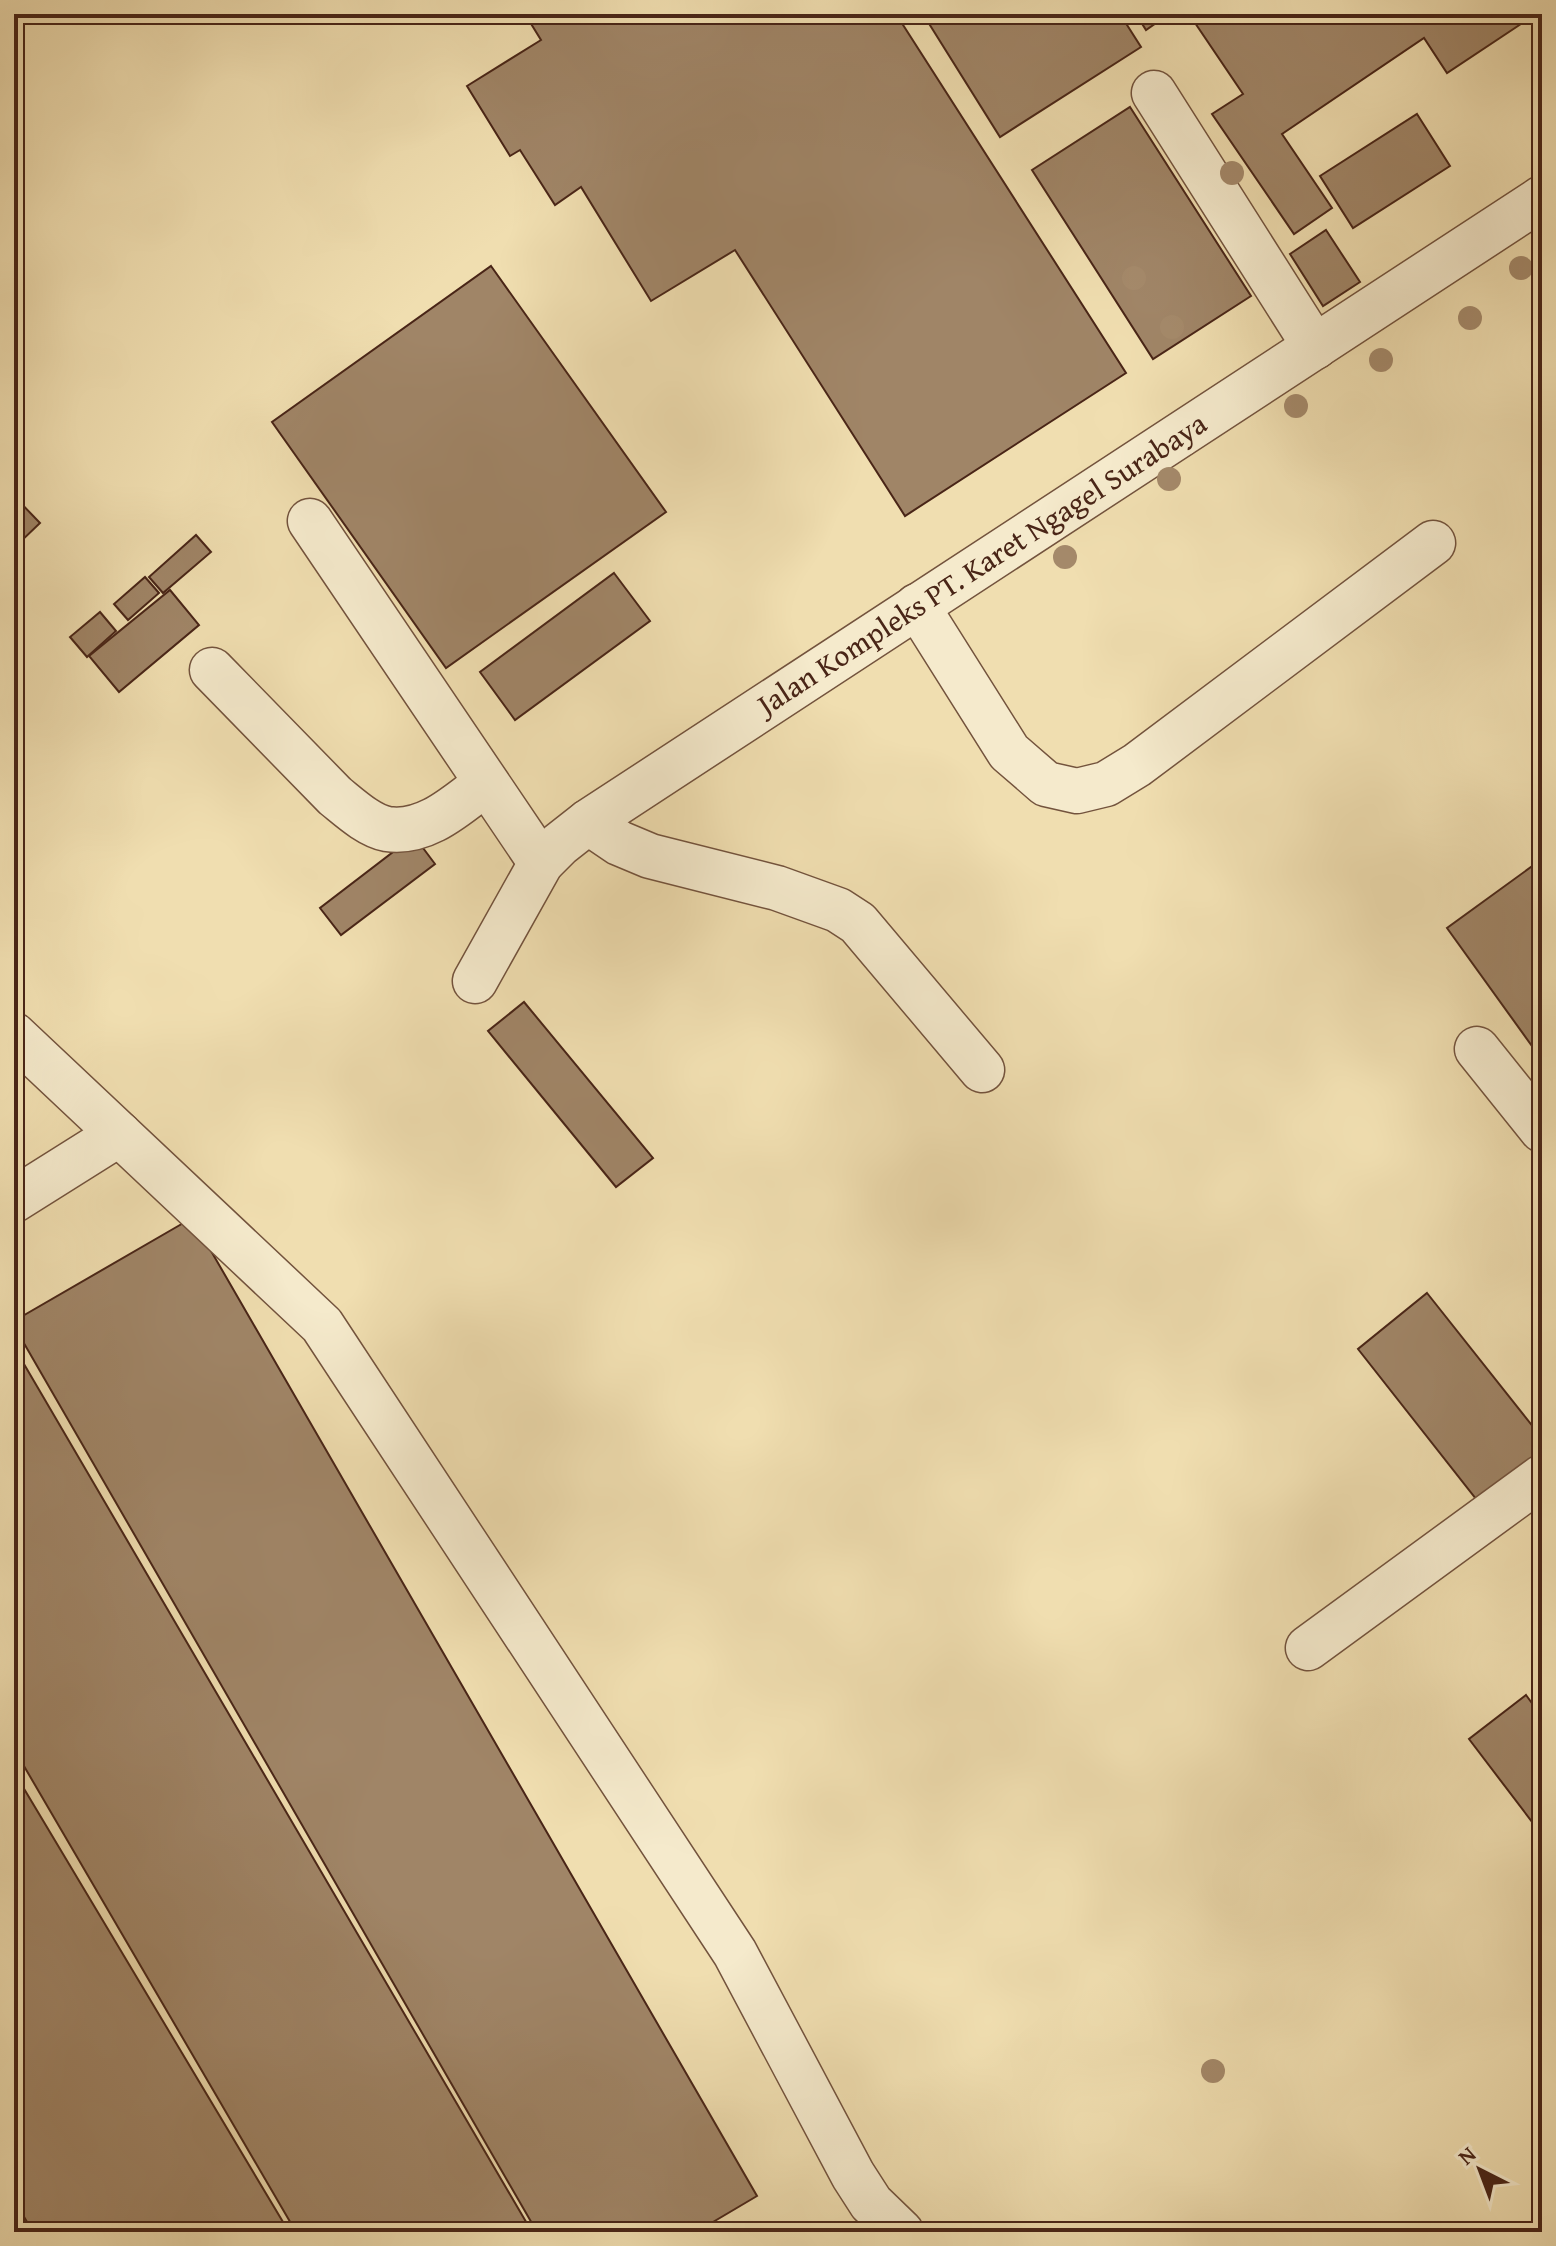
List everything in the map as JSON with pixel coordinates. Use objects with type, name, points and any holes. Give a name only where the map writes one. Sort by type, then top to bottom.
[{"type":"lane","points":[[1154,93],[1315,347]]},
{"type":"lane","name":"Jalan Kompleks PT. Karet Ngagel Surabaya","points":[[475,981],[541,863],[588,822],[1542,198]]},
{"type":"lane","points":[[310,521],[541,863]]},
{"type":"lane","points":[[917,606],[1009,752],[1046,784],[1077,791],[1106,784],[1137,765],[1433,543]]},
{"type":"lane","points":[[212,670],[335,796],[357,814],[386,829],[413,828],[436,819],[486,783]]},
{"type":"lane","points":[[588,822],[619,843],[650,856],[777,888],[838,910],[858,923],[982,1070]]},
{"type":"lane","points":[[14,1035],[322,1325],[735,1953],[853,2175],[871,2203],[901,2232]]},
{"type":"lane","points":[[1477,1049],[1542,1130]]},
{"type":"lane","points":[[14,1200],[119,1134]]},
{"type":"lane","points":[[1308,1648],[1542,1477]]},
{"type":"building","points":[[525,14],[570,14],[574,20],[584,14],[896,14],[1126,373],[905,516],[735,250],[651,301],[581,187],[555,205],[520,150],[510,156],[467,86],[541,40]]},
{"type":"building","points":[[923,14],[1120,14],[1141,47],[1000,137]]},
{"type":"building","points":[[1136,14],[1169,14],[1146,30]]},
{"type":"building","points":[[1189,14],[1536,14],[1447,73],[1424,38],[1282,134],[1332,208],[1294,234],[1212,114],[1243,94]]},
{"type":"building","points":[[1130,107],[1251,296],[1153,359],[1032,170]]},
{"type":"building","points":[[1417,114],[1450,166],[1353,228],[1320,176]]},
{"type":"building","points":[[1326,230],[1360,282],[1323,306],[1290,254]]},
{"type":"building","points":[[491,266],[666,512],[446,668],[272,422]]},
{"type":"building","points":[[14,496],[40,523],[14,548]]},
{"type":"building","points":[[196,535],[211,552],[163,593],[149,577]]},
{"type":"building","points":[[614,573],[650,621],[515,720],[480,672]]},
{"type":"building","points":[[145,577],[159,593],[128,620],[114,604]]},
{"type":"building","points":[[170,590],[199,625],[119,692],[89,656]]},
{"type":"building","points":[[100,612],[116,631],[87,657],[70,637]]},
{"type":"building","points":[[414,836],[435,864],[341,935],[320,908]]},
{"type":"building","points":[[1542,859],[1542,1060],[1447,928]]},
{"type":"building","points":[[524,1002],[653,1158],[616,1187],[488,1031]]},
{"type":"building","points":[[192,1218],[757,2196],[696,2232],[537,2232],[14,1326],[14,1321]]},
{"type":"building","points":[[1427,1293],[1542,1438],[1542,1463],[1484,1509],[1358,1349]]},
{"type":"building","points":[[14,1347],[532,2232],[296,2232],[14,1749]]},
{"type":"building","points":[[1526,1695],[1542,1717],[1542,1835],[1469,1739]]},
{"type":"building","points":[[14,1772],[289,2232],[33,2232],[14,2200]]}]
